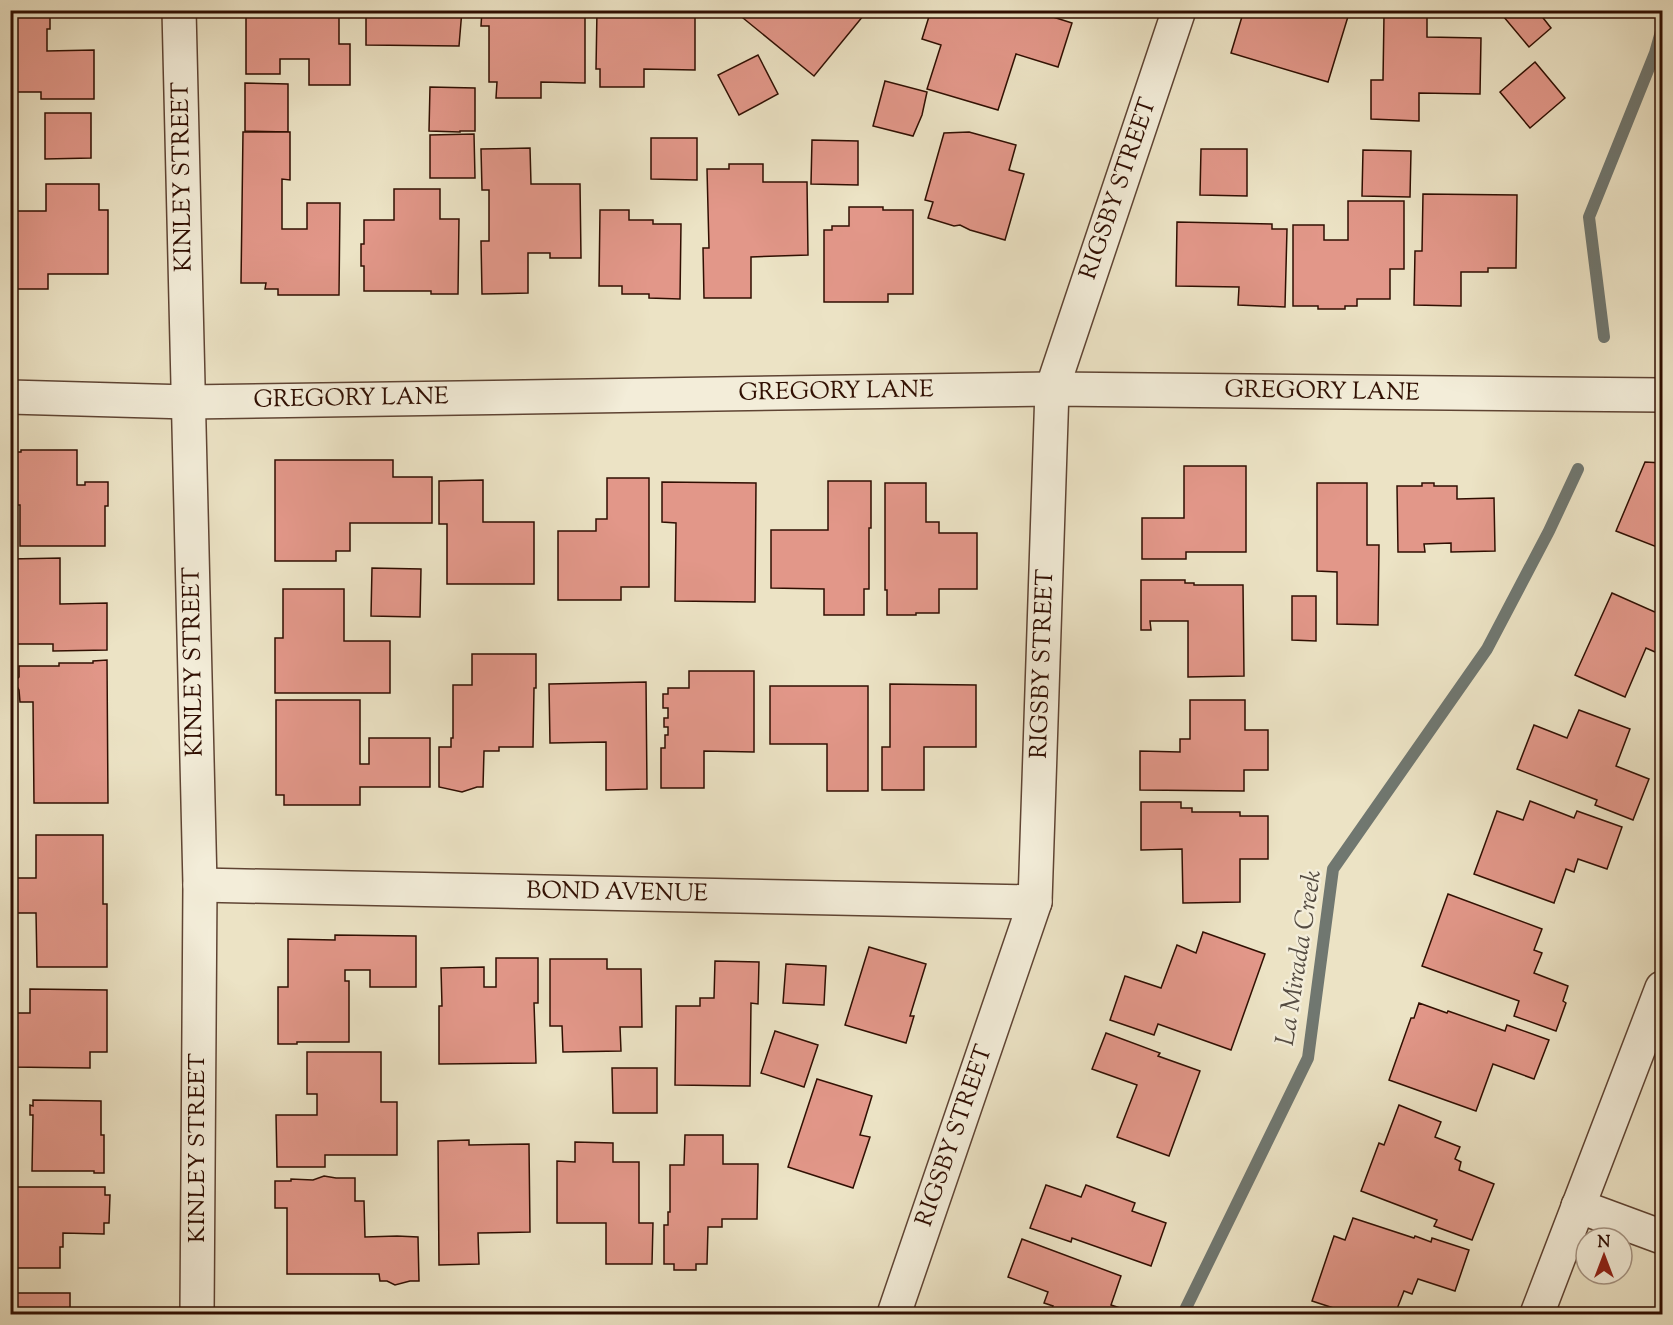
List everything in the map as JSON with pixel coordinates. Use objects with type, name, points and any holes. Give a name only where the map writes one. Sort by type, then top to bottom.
[{"type":"street","name":"KINLEY STREET","points":[[179,10],[200,885],[197,1314]]},
{"type":"street","name":"RIGSBY STREET","points":[[894,1314],[1035,902],[1052,389],[1179,10]]},
{"type":"street","name":"GREGORY LANE","points":[[10,397],[188,402],[1052,389],[1662,395]]},
{"type":"street","name":"BOND AVENUE","points":[[200,885],[1035,902]]},
{"type":"street","points":[[1537,1314],[1662,988]]},
{"type":"street","points":[[1578,1206],[1662,1237]]},
{"type":"building","points":[[10,10],[50,10],[47,51],[94,50],[94,99],[41,99],[41,92],[10,92]]},
{"type":"building","points":[[246,10],[339,10],[339,44],[350,44],[350,85],[309,85],[309,59],[280,59],[280,74],[246,74]]},
{"type":"building","points":[[366,10],[462,10],[459,46],[366,45]]},
{"type":"building","points":[[482,10],[531,10],[531,13],[551,13],[551,10],[585,10],[585,83],[541,82],[541,98],[496,98],[497,82],[489,82],[489,26],[481,26]]},
{"type":"building","points":[[597,10],[695,10],[695,70],[644,69],[644,87],[600,87],[600,69],[596,69]]},
{"type":"building","points":[[750,10],[868,10],[814,76],[743,18]]},
{"type":"building","points":[[931,10],[941,10],[952,14],[953,10],[1013,10],[1023,13],[1024,10],[1031,10],[1072,23],[1058,67],[1016,54],[998,110],[927,89],[941,45],[922,39]]},
{"type":"building","points":[[1244,10],[1350,10],[1328,82],[1231,53]]},
{"type":"building","points":[[1498,10],[1544,10],[1540,14],[1551,28],[1529,47]]},
{"type":"building","points":[[1384,15],[1427,16],[1427,37],[1481,38],[1480,94],[1419,93],[1419,121],[1371,119],[1371,80],[1383,80]]},
{"type":"building","points":[[758,55],[778,94],[739,115],[718,75]]},
{"type":"building","points":[[1535,62],[1565,98],[1530,128],[1500,92]]},
{"type":"building","points":[[885,81],[927,92],[922,115],[913,136],[873,126]]},
{"type":"building","points":[[245,83],[288,84],[288,132],[245,131]]},
{"type":"building","points":[[430,87],[475,88],[475,131],[429,131]]},
{"type":"building","points":[[45,113],[91,113],[91,158],[45,159]]},
{"type":"building","points":[[243,132],[290,132],[290,180],[282,179],[282,229],[307,229],[307,203],[340,203],[339,295],[278,295],[278,289],[265,289],[266,283],[241,283]]},
{"type":"building","points":[[969,132],[1016,145],[1009,170],[1024,174],[1005,240],[960,225],[954,226],[928,218],[933,202],[925,200],[944,133]]},
{"type":"building","points":[[474,134],[475,178],[430,178],[430,135]]},
{"type":"building","points":[[651,138],[697,138],[697,180],[651,179]]},
{"type":"building","points":[[812,140],[858,141],[858,185],[811,184]]},
{"type":"building","points":[[530,148],[531,184],[580,184],[581,258],[550,258],[550,253],[528,253],[528,293],[482,294],[481,241],[489,241],[489,190],[482,190],[481,149]]},
{"type":"building","points":[[1201,149],[1247,149],[1247,196],[1200,195]]},
{"type":"building","points":[[1363,150],[1411,151],[1410,197],[1362,196]]},
{"type":"building","points":[[729,164],[763,164],[763,182],[807,182],[808,255],[751,257],[751,298],[704,298],[703,248],[709,248],[707,169],[729,169]]},
{"type":"building","points":[[46,184],[99,184],[99,210],[108,210],[108,274],[48,274],[48,289],[15,289],[15,211],[46,211]]},
{"type":"building","points":[[394,189],[440,189],[440,219],[459,219],[458,294],[431,294],[431,291],[364,291],[361,244],[364,244],[364,220],[394,220]]},
{"type":"building","points":[[1423,194],[1517,195],[1516,268],[1488,268],[1488,272],[1461,272],[1461,306],[1414,305],[1415,251],[1422,251]]},
{"type":"building","points":[[1348,201],[1404,201],[1404,269],[1390,269],[1390,299],[1357,299],[1357,306],[1345,306],[1345,309],[1293,306],[1293,225],[1324,225],[1324,240],[1348,240]]},
{"type":"building","points":[[849,207],[913,210],[913,294],[888,294],[888,302],[824,302],[824,230],[832,230],[832,226],[849,226]]},
{"type":"building","points":[[600,210],[629,210],[629,220],[653,220],[653,224],[681,224],[680,299],[649,298],[649,294],[622,294],[622,286],[599,286]]},
{"type":"building","points":[[1177,222],[1272,224],[1272,229],[1287,229],[1285,307],[1238,305],[1239,287],[1176,286]]},
{"type":"building","points":[[1661,249],[1662,311],[1660,311]]},
{"type":"building","points":[[21,450],[77,450],[77,485],[85,485],[85,482],[108,482],[108,506],[105,506],[105,546],[20,546],[20,505],[10,505],[10,452],[21,452]]},
{"type":"building","points":[[275,460],[393,460],[393,477],[432,477],[432,523],[350,523],[350,551],[336,551],[336,561],[275,561]]},
{"type":"building","points":[[1645,462],[1662,463],[1662,549],[1616,531]]},
{"type":"building","points":[[1184,466],[1246,466],[1246,552],[1186,552],[1186,559],[1142,559],[1142,518],[1184,518]]},
{"type":"building","points":[[607,478],[649,478],[649,587],[621,587],[621,600],[558,600],[558,531],[596,531],[596,519],[607,519]]},
{"type":"building","points":[[483,480],[483,522],[534,522],[534,584],[447,584],[447,524],[439,524],[439,481]]},
{"type":"building","points":[[828,481],[871,481],[869,589],[864,589],[864,615],[824,615],[824,589],[771,588],[771,530],[828,530]]},
{"type":"building","points":[[662,482],[756,483],[755,602],[675,601],[676,523],[662,522]]},
{"type":"building","points":[[885,483],[926,483],[926,522],[939,522],[939,533],[977,533],[977,589],[939,589],[939,613],[887,615]]},
{"type":"building","points":[[1317,483],[1367,483],[1367,545],[1379,545],[1378,625],[1337,624],[1337,572],[1317,571]]},
{"type":"building","points":[[1422,483],[1434,483],[1434,486],[1457,486],[1457,499],[1494,498],[1495,551],[1451,552],[1451,543],[1424,544],[1425,552],[1398,552],[1397,486],[1422,486]]},
{"type":"building","points":[[60,558],[60,604],[107,603],[107,650],[53,651],[53,644],[10,644],[10,559]]},
{"type":"building","points":[[372,568],[421,569],[420,617],[371,616]]},
{"type":"building","points":[[1141,580],[1185,580],[1185,583],[1194,583],[1194,585],[1243,585],[1244,676],[1188,677],[1188,621],[1150,621],[1151,630],[1141,630]]},
{"type":"building","points":[[283,589],[344,589],[344,641],[390,641],[390,693],[275,693],[275,638],[283,638]]},
{"type":"building","points":[[1612,593],[1657,613],[1658,610],[1662,612],[1662,655],[1646,648],[1625,697],[1575,675]]},
{"type":"building","points":[[1292,596],[1316,596],[1316,641],[1292,640]]},
{"type":"building","points":[[472,654],[536,654],[533,747],[499,747],[499,751],[484,751],[483,787],[462,792],[439,787],[439,747],[451,747],[453,685],[472,685]]},
{"type":"building","points":[[107,660],[108,803],[34,803],[33,702],[20,702],[16,685],[19,666],[59,666],[59,663],[93,663],[93,661]]},
{"type":"building","points":[[689,671],[754,671],[754,752],[704,751],[704,788],[661,788],[661,748],[665,748],[665,735],[668,735],[668,727],[664,727],[664,718],[668,718],[668,708],[663,708],[663,694],[668,694],[668,688],[689,688]]},
{"type":"building","points":[[646,682],[647,789],[606,790],[606,742],[550,743],[549,684]]},
{"type":"building","points":[[890,684],[976,685],[976,747],[924,747],[924,790],[882,790],[882,747],[890,747]]},
{"type":"building","points":[[770,686],[868,686],[868,791],[827,791],[827,744],[770,744]]},
{"type":"building","points":[[276,700],[360,700],[360,764],[369,764],[369,738],[430,738],[430,787],[360,787],[360,805],[284,805],[284,795],[276,795]]},
{"type":"building","points":[[1190,700],[1245,700],[1245,730],[1268,730],[1268,770],[1244,770],[1244,791],[1140,790],[1140,751],[1180,752],[1180,739],[1190,739]]},
{"type":"building","points":[[1579,710],[1630,729],[1616,766],[1649,779],[1633,820],[1595,805],[1597,800],[1517,769],[1534,725],[1567,738]]},
{"type":"building","points":[[1530,801],[1574,818],[1577,811],[1622,827],[1607,869],[1578,859],[1574,872],[1566,869],[1554,903],[1474,874],[1497,811],[1523,820]]},
{"type":"building","points":[[1141,802],[1181,802],[1181,808],[1192,808],[1192,812],[1240,812],[1240,816],[1268,816],[1268,859],[1240,859],[1240,902],[1183,903],[1182,849],[1141,850]]},
{"type":"building","points":[[36,835],[103,835],[103,904],[107,904],[107,967],[37,967],[36,913],[17,913],[17,878],[36,878]]},
{"type":"building","points":[[1448,894],[1542,929],[1534,950],[1542,953],[1534,973],[1568,986],[1563,1001],[1566,1003],[1556,1031],[1514,1016],[1519,1001],[1422,966]]},
{"type":"building","points":[[1203,932],[1265,954],[1231,1050],[1158,1024],[1154,1035],[1110,1020],[1125,976],[1161,988],[1177,945],[1196,953]]},
{"type":"building","points":[[335,935],[416,936],[416,987],[370,987],[370,970],[345,970],[345,981],[349,981],[349,1042],[278,1044],[278,987],[288,987],[288,939],[335,940]]},
{"type":"building","points":[[869,947],[926,964],[910,1016],[914,1016],[906,1043],[845,1025]]},
{"type":"building","points":[[496,958],[538,958],[538,1003],[534,1003],[536,1063],[439,1064],[441,968],[484,967],[484,987],[496,987]]},
{"type":"building","points":[[550,959],[607,959],[607,969],[641,969],[642,1027],[620,1027],[621,1051],[563,1052],[562,1026],[550,1026]]},
{"type":"building","points":[[715,961],[759,962],[758,1004],[751,1003],[750,1086],[675,1085],[676,1006],[700,1006],[700,998],[714,998]]},
{"type":"building","points":[[786,964],[826,966],[824,1005],[783,1003]]},
{"type":"building","points":[[30,989],[107,990],[107,1052],[90,1052],[90,1068],[10,1067],[10,1013],[30,1013]]},
{"type":"building","points":[[1419,1003],[1505,1031],[1507,1025],[1549,1040],[1534,1079],[1493,1064],[1476,1111],[1389,1080],[1411,1018],[1414,1018]]},
{"type":"building","points":[[775,1031],[818,1045],[804,1087],[761,1073]]},
{"type":"building","points":[[1106,1033],[1160,1053],[1158,1056],[1200,1071],[1169,1156],[1117,1137],[1137,1085],[1092,1069]]},
{"type":"building","points":[[307,1052],[381,1052],[381,1102],[397,1102],[397,1155],[325,1155],[325,1167],[277,1167],[276,1115],[317,1115],[317,1094],[307,1094]]},
{"type":"building","points":[[612,1068],[657,1068],[657,1113],[613,1113]]},
{"type":"building","points":[[817,1079],[872,1096],[860,1135],[870,1137],[853,1188],[788,1167]]},
{"type":"building","points":[[33,1100],[101,1101],[104,1173],[32,1171],[33,1115],[30,1115],[30,1105],[33,1106]]},
{"type":"building","points":[[1399,1105],[1441,1122],[1435,1137],[1460,1147],[1455,1159],[1461,1162],[1459,1170],[1494,1184],[1472,1240],[1434,1226],[1437,1220],[1361,1191],[1379,1143],[1384,1145]]},
{"type":"building","points":[[685,1135],[723,1135],[723,1164],[758,1164],[757,1219],[722,1219],[722,1227],[708,1227],[707,1264],[696,1264],[696,1270],[674,1270],[674,1264],[664,1264],[664,1225],[668,1225],[668,1212],[670,1212],[670,1165],[684,1165]]},
{"type":"building","points":[[469,1140],[469,1145],[529,1144],[530,1232],[478,1233],[479,1264],[439,1265],[438,1141]]},
{"type":"building","points":[[575,1142],[613,1143],[613,1162],[639,1162],[639,1223],[653,1223],[652,1264],[606,1264],[606,1223],[557,1223],[557,1161],[575,1162]]},
{"type":"building","points":[[324,1176],[355,1178],[355,1201],[364,1201],[365,1237],[418,1237],[419,1281],[395,1285],[387,1281],[380,1281],[379,1274],[287,1274],[287,1208],[275,1208],[275,1181],[313,1180]]},
{"type":"building","points":[[1046,1185],[1081,1197],[1086,1185],[1135,1203],[1132,1211],[1166,1223],[1151,1266],[1072,1238],[1071,1242],[1030,1228]]},
{"type":"building","points":[[10,1187],[105,1187],[105,1195],[110,1195],[109,1223],[104,1223],[104,1234],[63,1233],[60,1268],[10,1268]]},
{"type":"building","points":[[1353,1218],[1414,1238],[1415,1236],[1431,1242],[1432,1238],[1469,1250],[1455,1291],[1418,1279],[1412,1294],[1404,1291],[1395,1314],[1363,1314],[1354,1311],[1352,1314],[1312,1301],[1334,1236],[1345,1240]]},
{"type":"building","points":[[1022,1239],[1121,1276],[1111,1305],[1129,1311],[1128,1314],[1049,1314],[1053,1306],[1044,1303],[1048,1292],[1008,1277]]},
{"type":"building","points":[[10,1293],[70,1293],[70,1314],[10,1314]]},
{"type":"waterway","name":"La Mirada Creek","points":[[1604,337],[1589,217],[1655,53],[1662,28]]},
{"type":"waterway","name":"La Mirada Creek","points":[[1183,1314],[1308,1058],[1333,869],[1487,649],[1549,531],[1578,469]]}]
